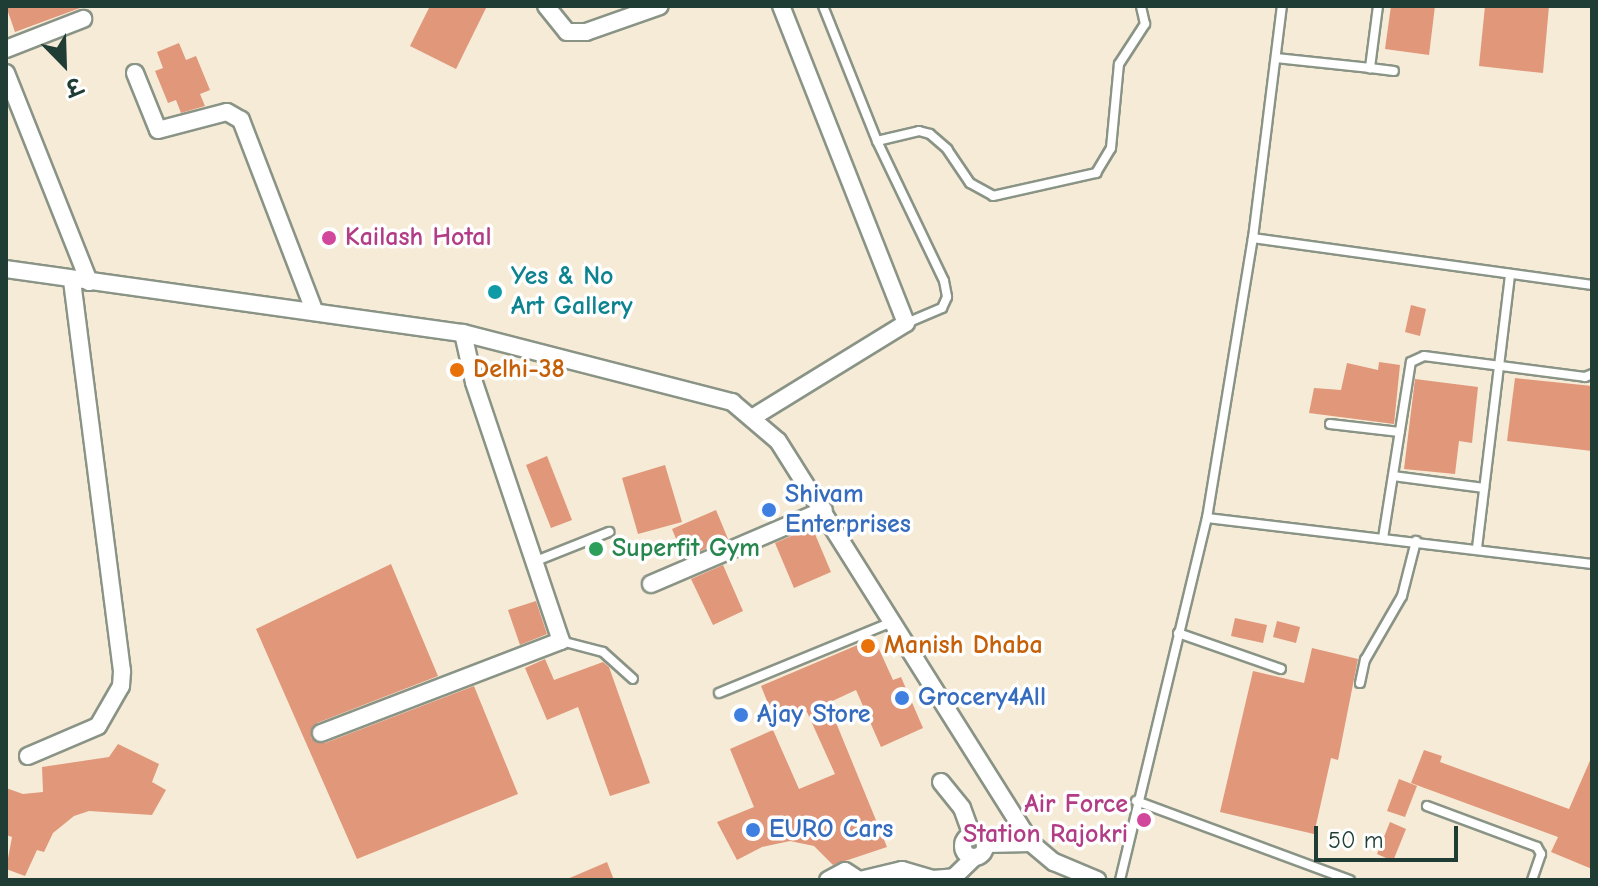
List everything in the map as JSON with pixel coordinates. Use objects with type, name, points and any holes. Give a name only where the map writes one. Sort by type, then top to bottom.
[{"type":"street","points":[[546,6],[567,32],[586,32],[660,6]]},
{"type":"street","points":[[755,416],[906,323],[781,6]]},
{"type":"street","points":[[6,49],[83,19]]},
{"type":"street","points":[[6,73],[81,281],[122,671],[121,686],[98,726],[28,756]]},
{"type":"street","points":[[135,73],[158,130],[227,112],[241,120],[314,310]]},
{"type":"street","points":[[6,269],[463,333],[707,392],[755,416],[824,510],[1031,843],[1054,862],[1097,880]]},
{"type":"street","points":[[321,733],[561,641],[474,382],[463,333]]},
{"type":"street","points":[[651,584],[824,510]]},
{"type":"street","points":[[941,782],[957,800],[978,845]]},
{"type":"street","points":[[978,845],[1031,843]]},
{"type":"street","points":[[828,880],[845,871],[859,880],[902,870],[933,879],[954,877],[978,845]]},
{"type":"lane","points":[[823,6],[877,141],[947,297],[942,308],[906,323]]},
{"type":"lane","points":[[877,141],[919,131],[930,134],[947,149],[970,183],[993,196],[1096,173],[1111,148],[1119,64],[1145,24],[1141,6]]},
{"type":"lane","points":[[1120,880],[1136,801],[1207,518],[1253,238],[1282,6]]},
{"type":"lane","points":[[1370,68],[1378,6]]},
{"type":"lane","points":[[1276,58],[1394,71]]},
{"type":"lane","points":[[1253,238],[1592,285]]},
{"type":"lane","points":[[1477,548],[1510,274]]},
{"type":"lane","points":[[1383,538],[1416,358],[1499,368],[1592,374]]},
{"type":"lane","points":[[1330,424],[1400,432]]},
{"type":"lane","points":[[1393,476],[1484,488]]},
{"type":"lane","points":[[1207,518],[1592,564]]},
{"type":"lane","points":[[536,561],[609,532]]},
{"type":"lane","points":[[1360,683],[1365,660],[1402,596],[1416,541]]},
{"type":"lane","points":[[719,693],[892,621]]},
{"type":"lane","points":[[1178,633],[1281,669]]},
{"type":"lane","points":[[561,641],[603,652],[633,679]]},
{"type":"lane","points":[[1136,801],[1350,880]]},
{"type":"lane","points":[[1427,806],[1537,847],[1541,854],[1534,879]]},
{"type":"building","points":[[6,6],[80,6],[80,8],[15,32]]},
{"type":"building","points":[[430,6],[487,6],[456,69],[410,46]]},
{"type":"building","points":[[1391,6],[1435,6],[1429,55],[1385,49]]},
{"type":"building","points":[[1485,6],[1549,6],[1543,73],[1479,66]]},
{"type":"building","points":[[179,43],[186,60],[196,56],[210,90],[200,94],[205,106],[181,113],[176,100],[168,103],[155,71],[163,68],[157,52]]},
{"type":"building","points":[[1411,305],[1426,309],[1420,336],[1405,332]]},
{"type":"building","points":[[1379,362],[1400,365],[1394,424],[1309,413],[1314,388],[1341,390],[1347,363],[1378,370]]},
{"type":"building","points":[[1515,378],[1592,386],[1592,451],[1507,441]]},
{"type":"building","points":[[1415,379],[1478,387],[1472,443],[1459,441],[1455,474],[1404,469]]},
{"type":"building","points":[[547,456],[572,520],[551,528],[526,465]]},
{"type":"building","points":[[665,465],[682,522],[638,534],[622,478]]},
{"type":"building","points":[[716,510],[728,539],[684,558],[672,529]]},
{"type":"building","points":[[812,527],[831,572],[794,588],[775,543]]},
{"type":"building","points":[[391,564],[438,676],[317,723],[311,738],[325,743],[474,686],[518,794],[357,859],[256,629]]},
{"type":"building","points":[[723,565],[743,611],[713,625],[691,579]]},
{"type":"building","points":[[536,601],[547,634],[520,645],[508,610]]},
{"type":"building","points":[[1235,618],[1267,625],[1263,643],[1231,636]]},
{"type":"building","points":[[1277,621],[1300,627],[1296,643],[1273,637]]},
{"type":"building","points":[[874,638],[893,680],[901,677],[923,728],[881,747],[856,690],[828,703],[887,847],[833,865],[814,846],[790,841],[762,847],[737,860],[717,822],[754,807],[730,749],[773,730],[799,789],[835,774],[807,712],[776,723],[761,686]]},
{"type":"building","points":[[1312,648],[1358,659],[1338,760],[1331,758],[1314,834],[1220,812],[1253,671],[1304,683]]},
{"type":"building","points":[[545,659],[554,680],[603,662],[609,667],[650,783],[610,796],[578,707],[547,720],[525,668]]},
{"type":"building","points":[[118,744],[159,764],[152,782],[166,790],[152,815],[89,811],[74,816],[53,833],[44,852],[37,850],[25,876],[6,869],[12,837],[6,835],[6,788],[23,794],[43,792],[42,767],[109,757]]},
{"type":"building","points":[[1424,750],[1442,756],[1440,762],[1569,809],[1592,756],[1592,869],[1551,852],[1558,837],[1411,783]]},
{"type":"building","points":[[1399,779],[1417,786],[1405,817],[1387,811]]},
{"type":"building","points":[[1390,822],[1406,829],[1393,861],[1377,854]]},
{"type":"building","points":[[607,862],[614,880],[565,880]]},
{"type":"place","name":"Kailash Hotal","points":[[329,238]]},
{"type":"place","name":"Yes & No Art Gallery","points":[[495,292]]},
{"type":"place","name":"Delhi-38","points":[[457,370]]},
{"type":"place","name":"Shivam Enterprises","points":[[769,510]]},
{"type":"place","name":"Superfit Gym","points":[[596,549]]},
{"type":"place","name":"Manish Dhaba","points":[[868,646]]},
{"type":"place","name":"Grocery4All","points":[[902,698]]},
{"type":"place","name":"Ajay Store","points":[[741,715]]},
{"type":"place","name":"Air Force Station Rajokri","points":[[1144,820]]},
{"type":"place","name":"EURO Cars","points":[[753,830]]}]
